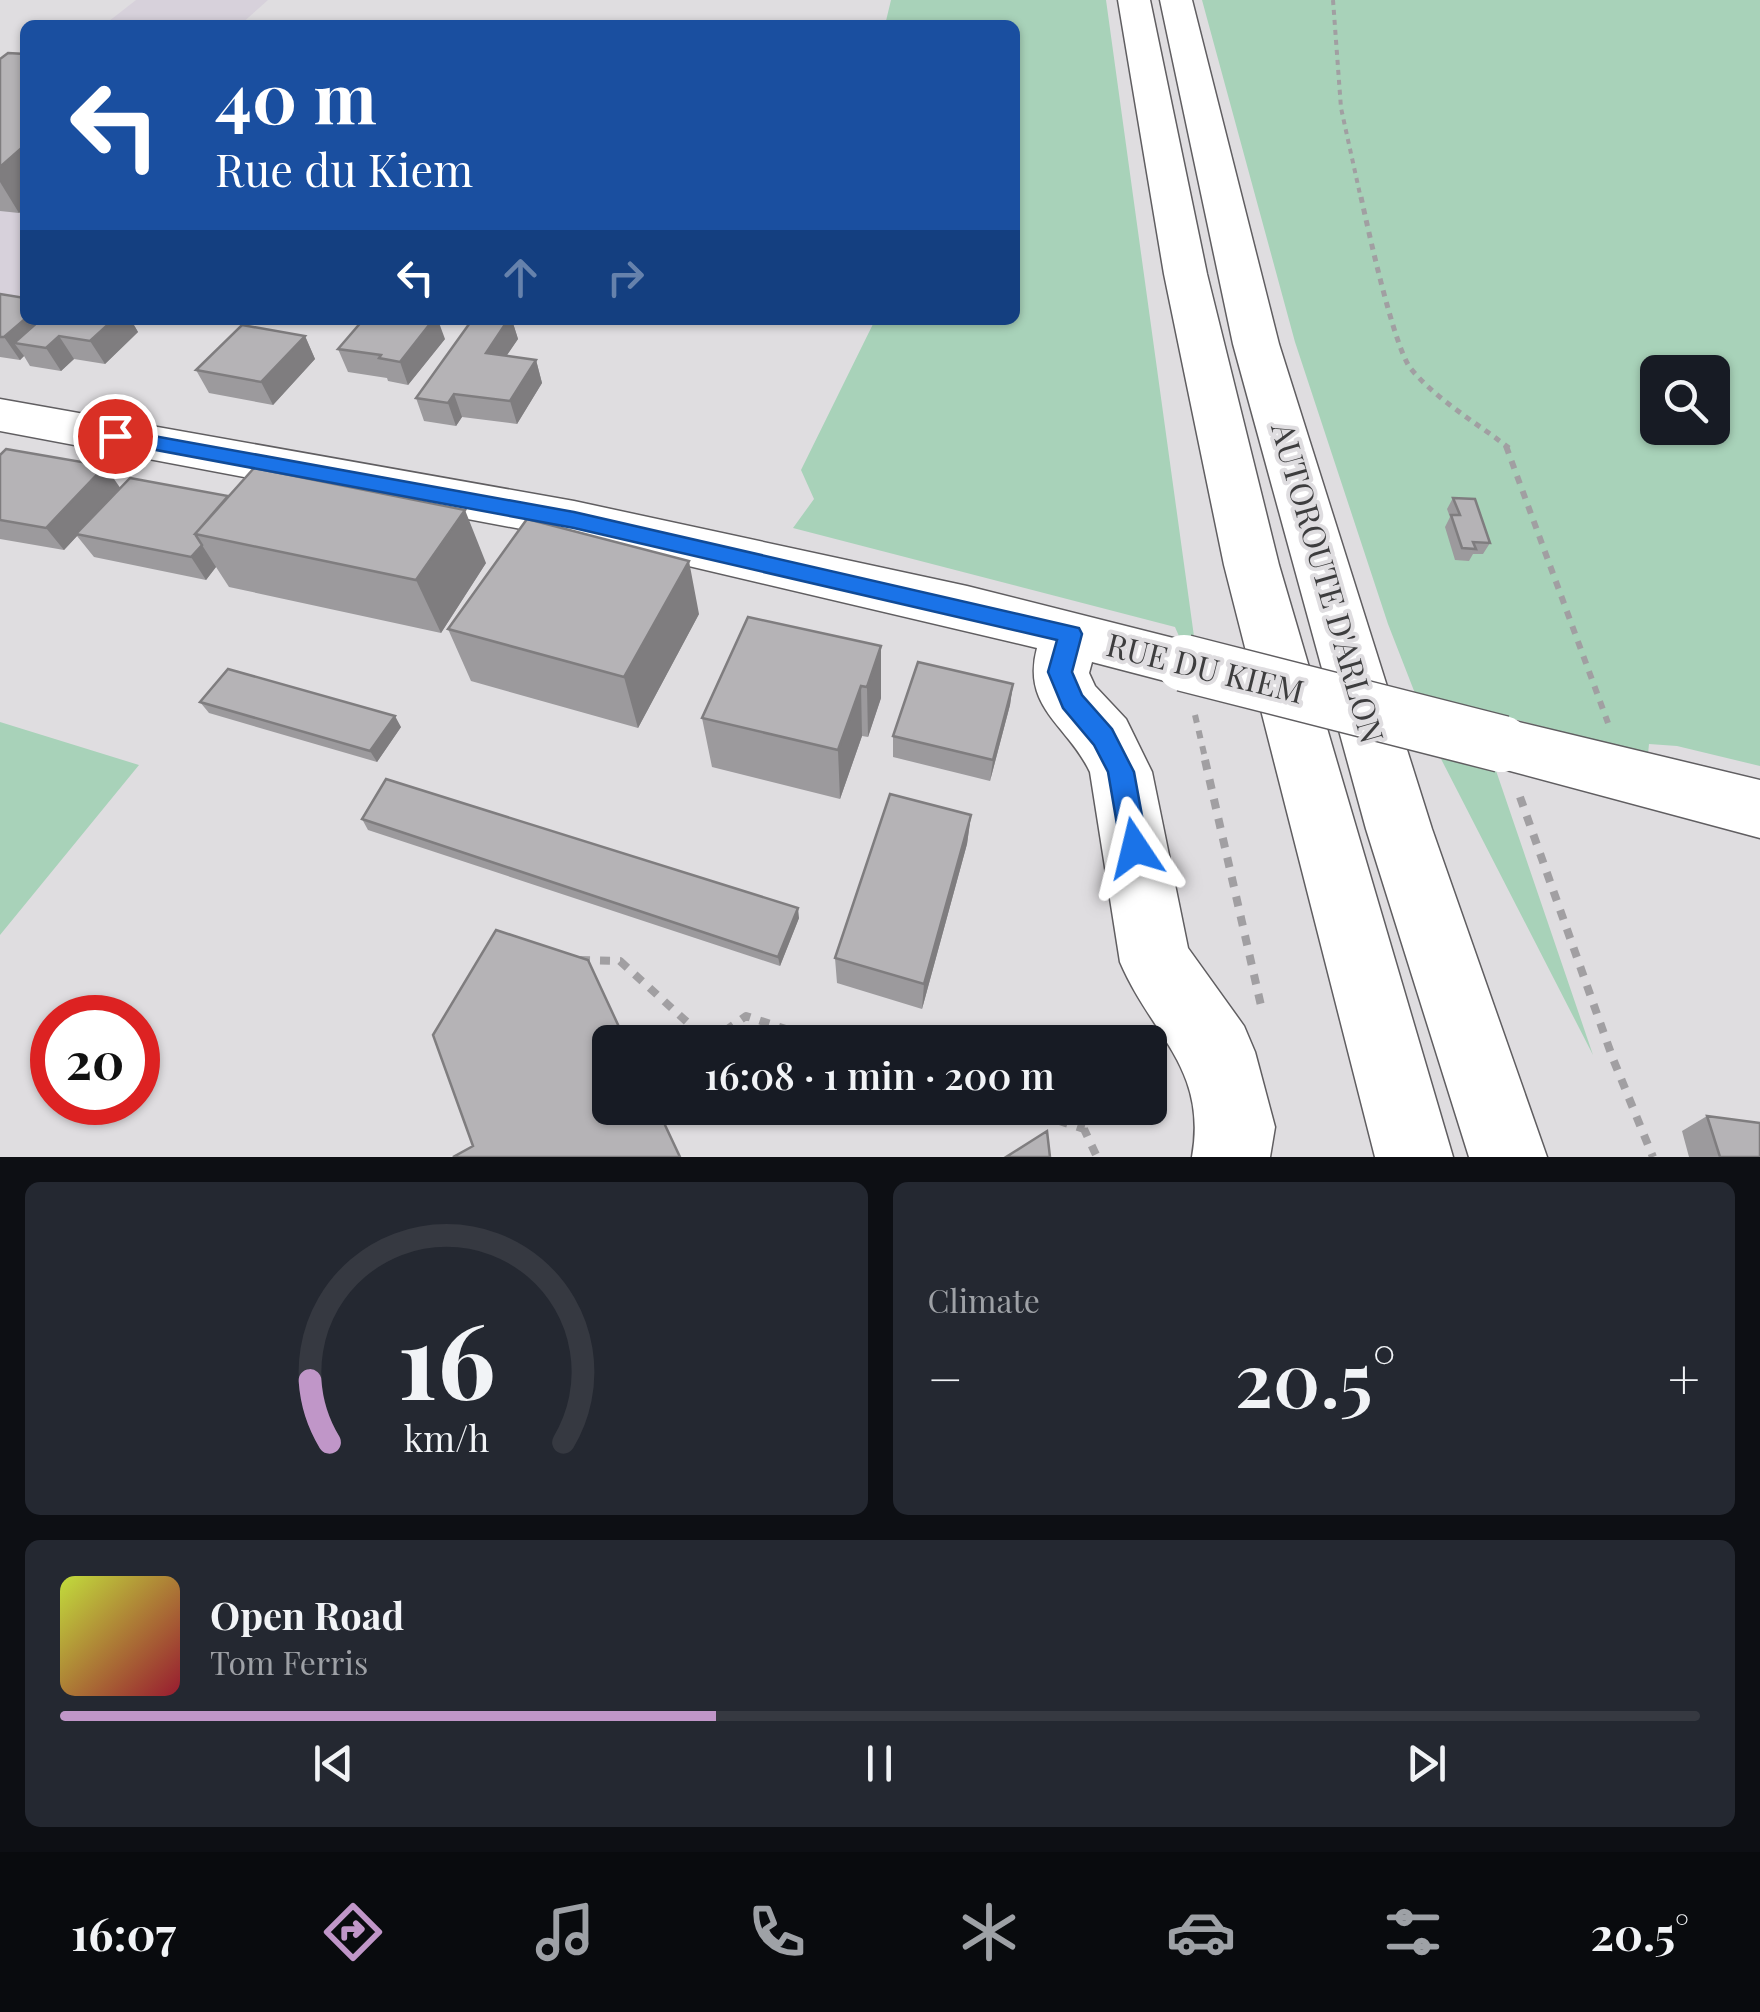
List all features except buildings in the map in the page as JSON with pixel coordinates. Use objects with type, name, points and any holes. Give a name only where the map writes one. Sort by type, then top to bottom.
[{"type":"main road","name":"AUTOROUTE D'ARLON","points":[[1134,0],[1204,364],[1249,552],[1320,829],[1414,1157]]},
{"type":"main road","name":"AUTOROUTE D'ARLON","points":[[1176,0],[1256,344],[1399,829],[1508,1157]]},
{"type":"main road","name":"RUE DU KIEM","points":[[0,415],[574,520],[1070,634],[1760,809]]},
{"type":"main road","points":[[1070,634],[1060,672],[1072,701],[1104,737],[1121,772],[1155,962],[1218,1052],[1236,1128],[1230,1157]]},
{"type":"path","points":[[1333,0],[1341,108],[1373,252],[1408,366],[1431,389],[1509,448],[1627,776]]},
{"type":"path","points":[[1184,663],[1266,1024]]},
{"type":"path","points":[[1502,744],[1613,1060],[1653,1157]]},
{"type":"path","points":[[570,960],[620,962],[690,1025]]},
{"type":"path","points":[[733,1025],[746,1016],[773,1025]]},
{"type":"path","points":[[1072,1125],[1084,1129]]},
{"type":"path","points":[[1085,1125],[1098,1157]]},
{"type":"shaded area","points":[[136,0],[268,0],[246,20],[110,20]]},
{"type":"shaded area","points":[[20,84],[20,301],[0,319],[0,98]]},
{"type":"green space","points":[[891,0],[1106,0],[1201,687],[1175,627],[793,528],[814,499],[801,470],[873,325],[1020,325],[1020,20],[886,20]]},
{"type":"green space","points":[[1202,0],[1760,0],[1760,766],[1677,746],[1649,744],[1648,754],[1475,709],[1593,1055],[1439,755],[1388,624],[1295,342]]},
{"type":"green space","points":[[0,722],[139,765],[0,935]]},
{"type":"route","points":[[115,436],[574,520],[1070,634],[1060,672],[1072,701],[1104,737],[1121,772],[1135,848]]}]
